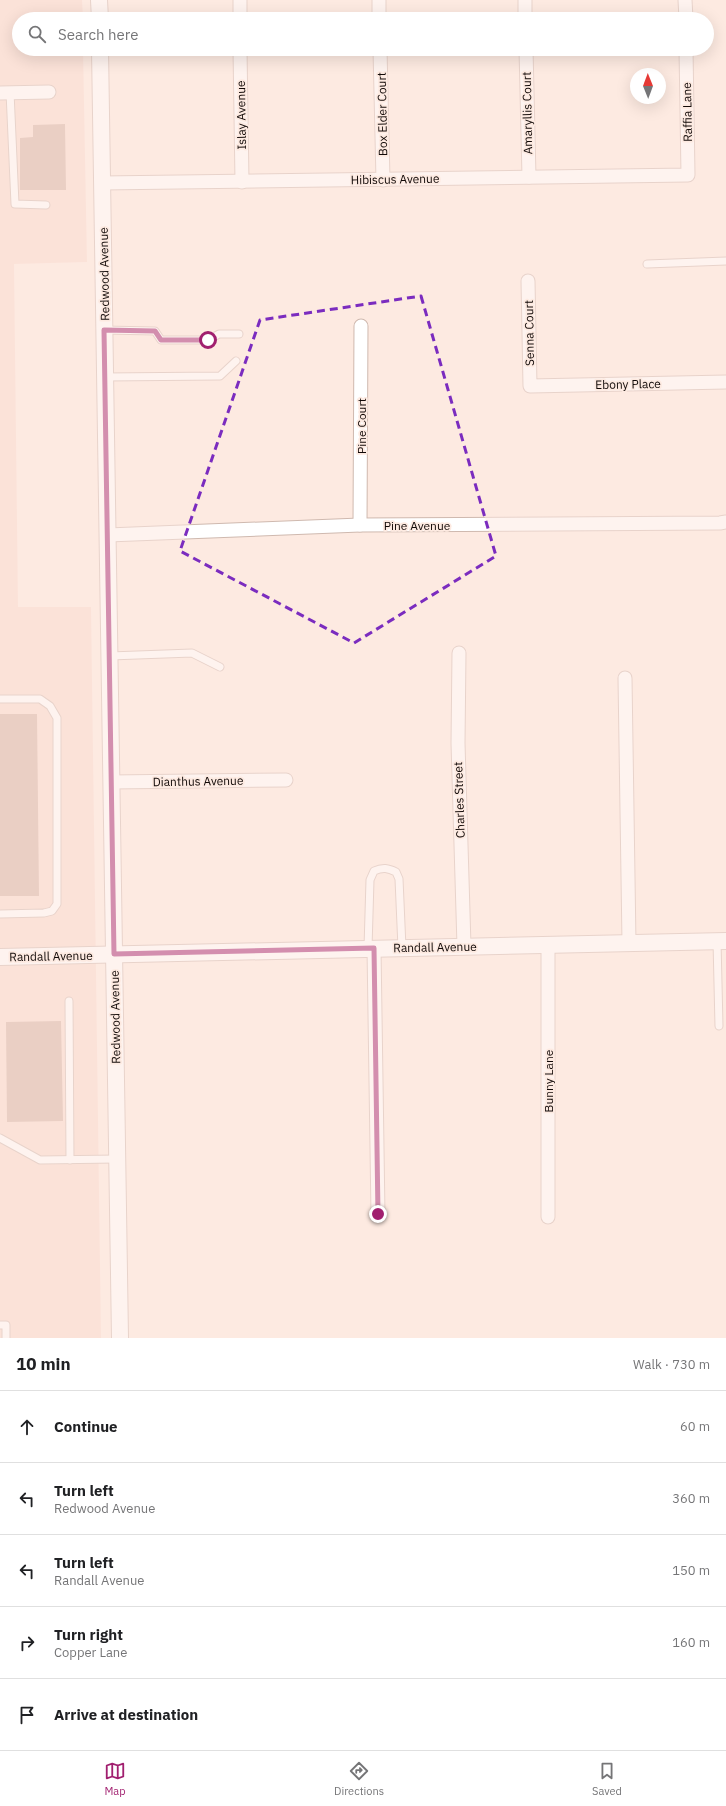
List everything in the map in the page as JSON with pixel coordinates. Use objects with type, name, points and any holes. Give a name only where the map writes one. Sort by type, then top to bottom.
[{"type":"street","points":[[100,0],[100,12]]},
{"type":"street","points":[[240,0],[240,12]]},
{"type":"street","points":[[379,0],[379,12]]},
{"type":"street","points":[[525,0],[525,12]]},
{"type":"street","points":[[685,0],[686,12]]},
{"type":"street","name":"Redwood Avenue","points":[[100,56],[120,1338]]},
{"type":"street","name":"Islay Avenue","points":[[240,56],[242,182]]},
{"type":"street","name":"Box Elder Court","points":[[380,56],[383,180]]},
{"type":"street","name":"Amaryllis Court","points":[[526,56],[529,177]]},
{"type":"street","name":"Raffia Lane","points":[[686,56],[688,175]]},
{"type":"street","points":[[5,93],[49,92]]},
{"type":"street","name":"Hibiscus Avenue","points":[[102,183],[688,175]]},
{"type":"street","name":"Senna Court","points":[[528,281],[530,386]]},
{"type":"street","name":"Pine Court","points":[[360,525],[361,326]]},
{"type":"street","name":"Ebony Place","points":[[530,386],[726,382]]},
{"type":"street","name":"Pine Avenue","points":[[108,535],[360,525],[726,522]]},
{"type":"street","name":"Charles Street","points":[[459,653],[458,743],[464,946]]},
{"type":"street","points":[[625,678],[629,943]]},
{"type":"street","name":"Dianthus Avenue","points":[[111,782],[286,780]]},
{"type":"street","name":"Randall Avenue","points":[[0,957],[721,941]]},
{"type":"street","name":"Bunny Lane","points":[[548,945],[548,1217]]},
{"type":"street","points":[[371,948],[378,1214]]},
{"type":"lane","points":[[5,93],[15,204],[46,205]]},
{"type":"lane","points":[[647,264],[726,261]]},
{"type":"lane","points":[[104,330],[155,331],[161,340],[208,340],[219,334],[239,334]]},
{"type":"lane","points":[[105,378],[220,376],[236,361]]},
{"type":"lane","points":[[109,656],[192,653],[220,667]]},
{"type":"lane","points":[[0,699],[40,699],[50,706],[57,718],[57,904],[52,911],[44,913],[0,914]]},
{"type":"lane","points":[[371,948],[370,880],[374,871],[381,868],[390,868],[396,872],[399,879],[402,948]]},
{"type":"lane","points":[[719,1026],[721,941]]},
{"type":"lane","points":[[69,1001],[70,1160]]},
{"type":"lane","points":[[0,1138],[40,1160],[117,1159]]},
{"type":"lane","points":[[0,1325],[6,1325],[6,1338]]},
{"type":"highlighted area","points":[[421,296],[496,556],[354,643],[180,551],[260,320]]},
{"type":"shaded area","points":[[0,0],[82,0],[83,12],[12,12],[12,56],[83,56],[87,262],[14,264],[18,607],[91,607],[101,1338],[0,1338]]},
{"type":"building","points":[[65,124],[66,190],[20,190],[20,138],[33,137],[33,125]]},
{"type":"building","points":[[0,714],[37,714],[39,896],[0,896]]},
{"type":"building","points":[[61,1021],[63,1121],[7,1122],[6,1022]]},
{"type":"route","points":[[208,340],[161,340],[155,331],[104,330],[114,954],[374,948],[378,1214]]}]
